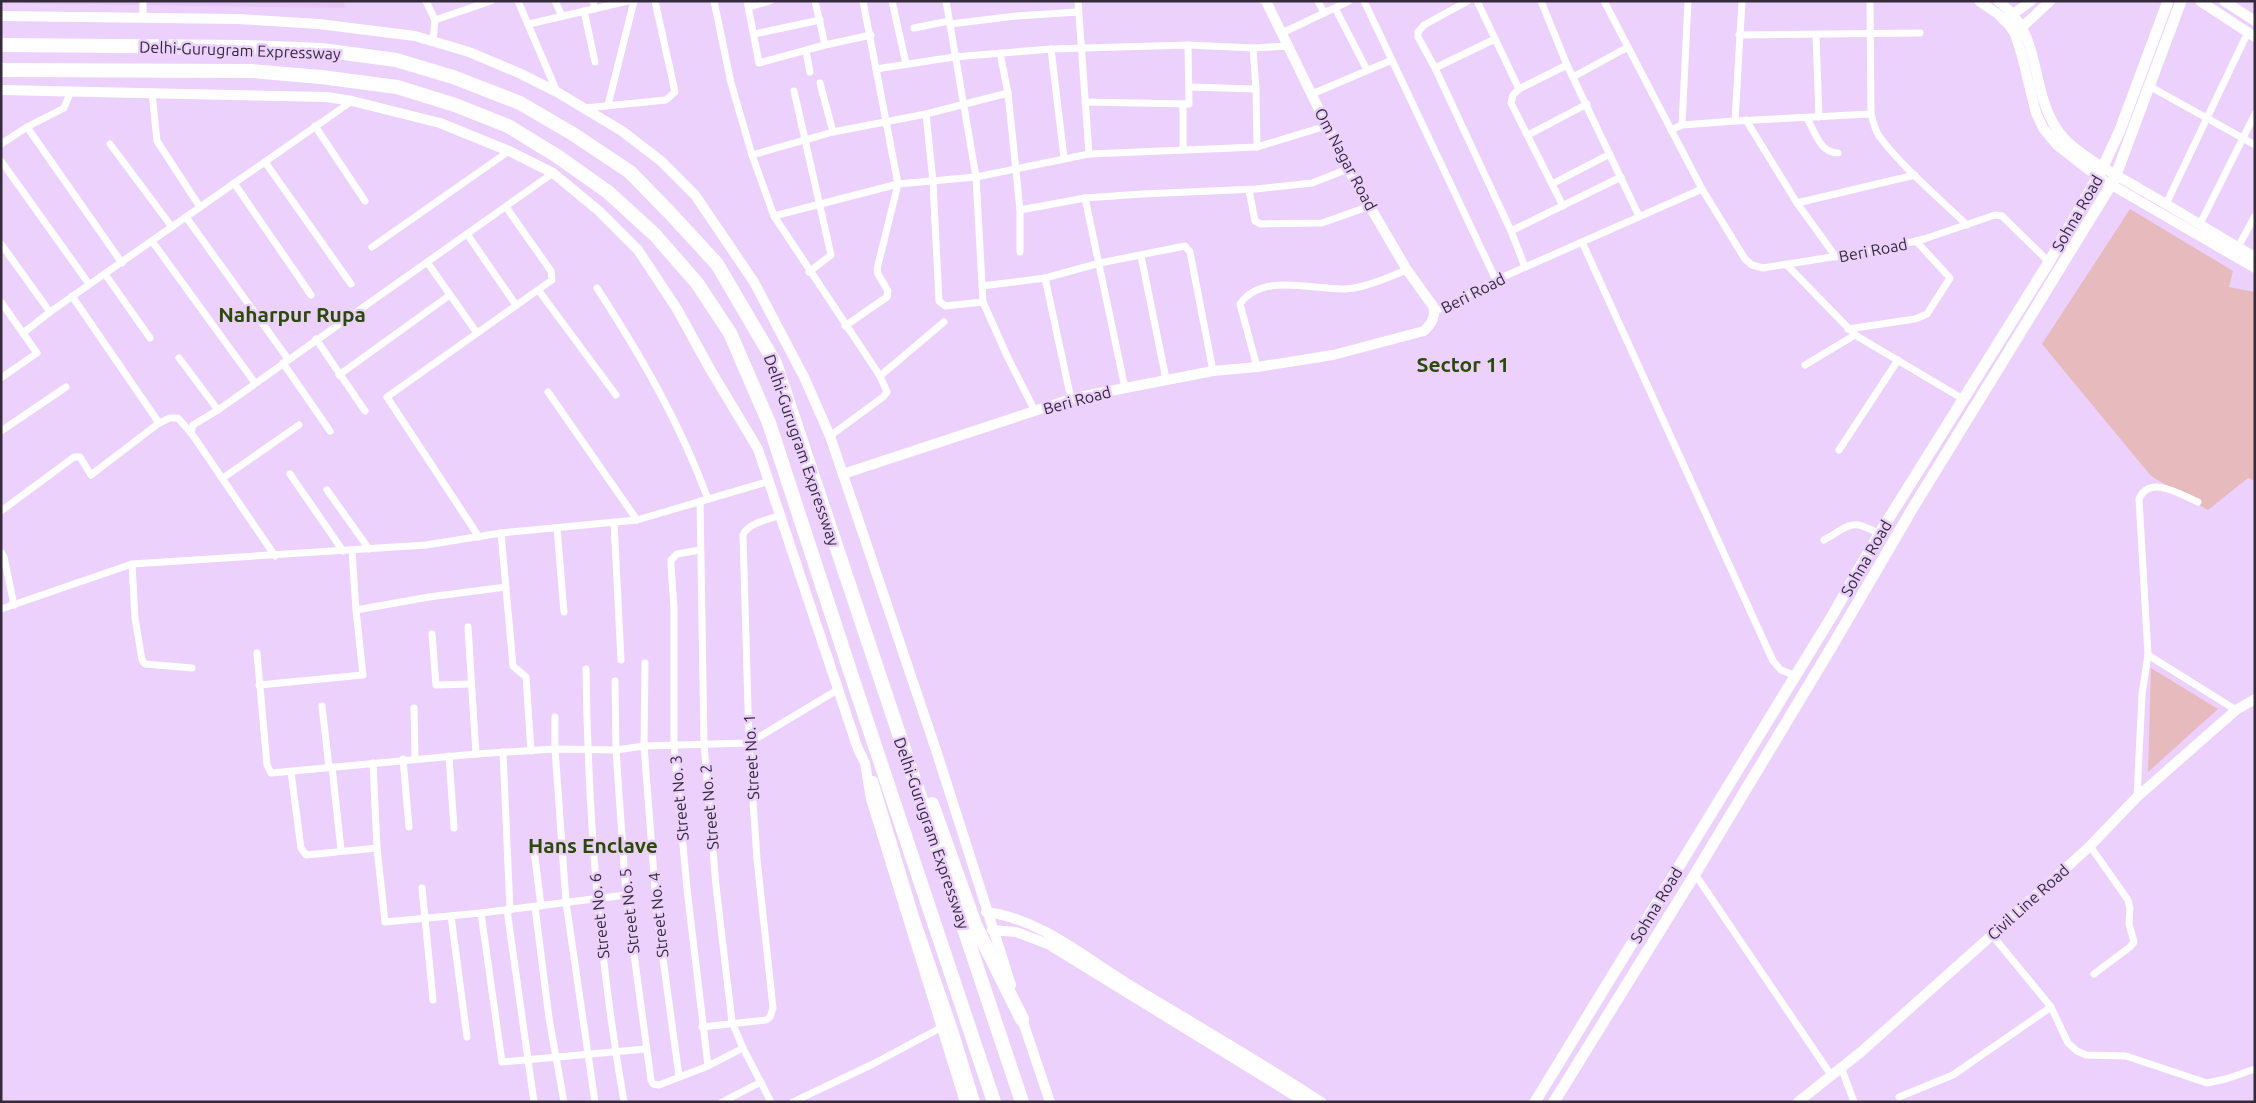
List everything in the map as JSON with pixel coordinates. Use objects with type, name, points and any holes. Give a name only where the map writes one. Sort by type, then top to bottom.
[{"type":"highway","name":"Delhi-Gurugram Expressway","points":[[1,45],[245,47],[322,50],[396,60],[453,77],[520,103],[573,134],[630,172],[717,264],[775,363],[1022,1102]]},
{"type":"highway","name":"Delhi-Gurugram Expressway","points":[[1,70],[252,71],[322,77],[397,87],[455,104],[508,126],[608,192],[655,235],[697,283],[730,333],[769,423],[868,727],[994,1102]]},
{"type":"highway","points":[[905,752],[932,805],[976,927],[1022,1019]]},
{"type":"main road","name":"Om Nagar Road","points":[[1266,1],[1348,169],[1434,312]]},
{"type":"main road","points":[[1980,1],[2019,31]]},
{"type":"main road","points":[[2004,20],[2031,1]]},
{"type":"main road","points":[[2019,31],[2050,1]]},
{"type":"main road","name":"Sohna Road","points":[[1536,1102],[1796,676],[1879,534],[2049,262],[2101,172],[2168,1]]},
{"type":"main road","name":"Sohna Road","points":[[1554,1102],[1695,874],[1914,506],[2114,180],[2181,1]]},
{"type":"main road","points":[[2200,1],[2251,34]]},
{"type":"main road","points":[[2224,1],[2255,21]]},
{"type":"main road","points":[[2000,2],[2014,14],[2019,31],[2030,47],[2039,105],[2036,113],[2043,128],[2057,145],[2255,268]]},
{"type":"main road","points":[[1,16],[238,18],[319,24],[415,36],[469,52],[519,73],[557,92],[622,131],[661,161],[695,195],[754,282],[804,377],[830,436],[938,754],[986,912],[1050,1102]]},
{"type":"main road","points":[[2150,49],[2162,53]]},
{"type":"main road","points":[[2142,70],[2151,81]]},
{"type":"main road","points":[[1,90],[327,97],[352,101],[440,123],[509,151],[553,173],[599,211],[638,250],[677,310],[754,441],[770,481],[865,763],[871,799],[946,1025],[975,1102]]},
{"type":"main road","points":[[2114,180],[2166,204],[2255,257]]},
{"type":"main road","name":"Beri Road","points":[[843,474],[1071,399],[1213,371],[1257,367],[1333,355],[1424,331],[1432,322],[1434,312]]},
{"type":"main road","points":[[1997,344],[2009,351]]},
{"type":"main road","name":"Civil Line Road","points":[[1798,1102],[1861,1052],[2090,846],[2137,797],[2236,710],[2255,699]]},
{"type":"main road","points":[[865,763],[868,727]]},
{"type":"main road","points":[[986,912],[1011,916],[1038,927],[1322,1102]]},
{"type":"main road","points":[[992,930],[1016,932],[1048,944],[1305,1102]]},
{"type":"main road","points":[[946,1025],[965,1102]]},
{"type":"street","points":[[143,1],[143,18]]},
{"type":"street","points":[[426,1],[435,20],[433,41]]},
{"type":"street","points":[[435,20],[491,1]]},
{"type":"street","points":[[518,1],[557,92]]},
{"type":"street","points":[[555,1],[562,16]]},
{"type":"street","points":[[593,1],[595,9]]},
{"type":"street","points":[[529,24],[628,1]]},
{"type":"street","points":[[608,105],[634,1]]},
{"type":"street","points":[[584,108],[666,100],[675,92],[655,1]]},
{"type":"street","points":[[714,1],[731,83],[752,155],[774,216],[809,272],[880,376],[886,389],[886,395],[830,436]]},
{"type":"street","points":[[770,1],[748,4],[759,63],[871,35]]},
{"type":"street","points":[[815,1],[825,45]]},
{"type":"street","points":[[845,326],[887,298],[888,291],[877,269],[898,184],[863,1]]},
{"type":"street","points":[[892,1],[906,64]]},
{"type":"street","points":[[946,1],[954,57],[976,177],[983,302],[1035,412]]},
{"type":"street","points":[[1078,1],[1089,154]]},
{"type":"street","points":[[1318,1],[1324,13]]},
{"type":"street","points":[[1282,33],[1349,1]]},
{"type":"street","points":[[1364,1],[1496,280]]},
{"type":"street","points":[[1468,1],[1424,25],[1418,32],[1418,37],[1435,68],[1511,231],[1525,267]]},
{"type":"street","points":[[1477,1],[1519,89]]},
{"type":"street","points":[[1541,1],[1567,66],[1587,104],[1639,216]]},
{"type":"street","points":[[1604,1],[1702,189]]},
{"type":"street","points":[[1682,125],[1688,1]]},
{"type":"street","points":[[1736,121],[1742,1]]},
{"type":"street","points":[[1870,1],[1871,114],[1879,136],[1915,175],[1968,225]]},
{"type":"street","points":[[1335,8],[1367,70]]},
{"type":"street","points":[[584,12],[595,62]]},
{"type":"street","points":[[914,28],[949,22],[1078,12]]},
{"type":"street","points":[[754,34],[820,20]]},
{"type":"street","points":[[1739,35],[1920,33]]},
{"type":"street","points":[[2166,204],[2206,118],[2251,34]]},
{"type":"street","points":[[1816,35],[1819,117]]},
{"type":"street","points":[[1435,68],[1495,39]]},
{"type":"street","points":[[876,69],[954,57],[1051,49],[1188,45],[1252,48],[1288,46]]},
{"type":"street","points":[[1085,102],[1183,105],[1190,103],[1188,45]]},
{"type":"street","points":[[1573,77],[1628,47]]},
{"type":"street","points":[[1252,48],[1256,89],[1257,147]]},
{"type":"street","points":[[1051,49],[1064,158]]},
{"type":"street","points":[[806,51],[810,72]]},
{"type":"street","points":[[1000,53],[1008,93],[1016,168],[1020,210],[1020,252]]},
{"type":"street","points":[[1312,94],[1392,60]]},
{"type":"street","points":[[1563,206],[1511,103],[1513,95],[1519,89],[1567,66]]},
{"type":"street","points":[[2151,81],[2206,118],[2255,145]]},
{"type":"street","points":[[820,83],[833,132]]},
{"type":"street","points":[[1189,87],[1256,89]]},
{"type":"street","points":[[1,144],[27,126],[50,117],[64,108],[71,91]]},
{"type":"street","points":[[794,91],[831,255],[809,272]]},
{"type":"street","points":[[152,93],[157,141],[200,207]]},
{"type":"street","points":[[752,155],[833,132],[886,123],[1008,93]]},
{"type":"street","points":[[23,333],[72,296],[352,101]]},
{"type":"street","points":[[1528,135],[1587,104]]},
{"type":"street","points":[[1183,105],[1183,149]]},
{"type":"street","points":[[926,114],[933,182],[939,301],[945,306],[983,302]]},
{"type":"street","points":[[1671,130],[1682,125],[1871,114]]},
{"type":"street","points":[[2200,224],[2255,114]]},
{"type":"street","points":[[1807,118],[1824,149],[1830,153],[1838,153]]},
{"type":"street","points":[[1746,120],[1797,203],[1836,258]]},
{"type":"street","points":[[27,126],[122,262]]},
{"type":"street","points":[[315,126],[365,201]]},
{"type":"street","points":[[774,216],[898,184],[976,177],[1089,154],[1257,147],[1326,126]]},
{"type":"street","points":[[110,144],[172,227]]},
{"type":"street","points":[[372,247],[509,151]]},
{"type":"street","points":[[1552,184],[1610,154]]},
{"type":"street","points":[[1,160],[90,284]]},
{"type":"street","points":[[265,162],[351,284]]},
{"type":"street","points":[[1020,210],[1085,198],[1249,190],[1312,183],[1348,169]]},
{"type":"street","points":[[192,433],[193,425],[218,410],[553,173]]},
{"type":"street","points":[[1797,203],[1915,175]]},
{"type":"street","points":[[1511,231],[1621,177]]},
{"type":"street","points":[[234,183],[311,295]]},
{"type":"street","name":"Beri Road","points":[[1434,312],[1496,280],[1702,189],[1745,259],[1752,265],[1763,268],[1836,258],[1916,241],[1990,216],[2002,216],[2049,262]]},
{"type":"street","points":[[1249,190],[1255,221],[1261,224],[1322,223],[1370,206]]},
{"type":"street","points":[[1085,198],[1125,388]]},
{"type":"street","points":[[479,537],[387,397],[516,305],[539,292],[552,280],[551,271],[506,207]]},
{"type":"street","points":[[2238,247],[2255,216]]},
{"type":"street","points":[[186,217],[285,361],[330,431]]},
{"type":"street","points":[[467,234],[516,305]]},
{"type":"street","points":[[152,241],[255,383]]},
{"type":"street","points":[[1848,329],[1915,319],[1927,314],[1950,278],[1916,241]]},
{"type":"street","points":[[1582,242],[1773,661],[1782,670],[1796,676]]},
{"type":"street","points":[[1,244],[50,312]]},
{"type":"street","points":[[982,286],[1045,278],[1100,263],[1141,256],[1179,246],[1187,248],[1190,252],[1213,371]]},
{"type":"street","points":[[1141,256],[1166,379]]},
{"type":"street","points":[[427,262],[477,333]]},
{"type":"street","points":[[1787,265],[1855,335],[1963,399]]},
{"type":"street","points":[[1257,367],[1240,304],[1245,297],[1255,290],[1265,286],[1308,286],[1345,289],[1358,287],[1407,270]]},
{"type":"street","points":[[105,274],[150,338]]},
{"type":"street","points":[[1045,278],[1071,399]]},
{"type":"street","points":[[597,288],[632,343],[670,410],[692,454],[708,499]]},
{"type":"street","points":[[539,292],[616,396]]},
{"type":"street","points":[[339,375],[450,295]]},
{"type":"street","points":[[72,296],[159,423]]},
{"type":"street","points":[[1,302],[37,353],[1,378]]},
{"type":"street","points":[[880,376],[944,322]]},
{"type":"street","points":[[1805,364],[1855,335]]},
{"type":"street","points":[[316,339],[364,411]]},
{"type":"street","points":[[179,358],[218,410]]},
{"type":"street","points":[[1839,450],[1898,360]]},
{"type":"street","points":[[1,431],[66,387]]},
{"type":"street","points":[[548,392],[637,520]]},
{"type":"street","points":[[1,511],[74,457],[80,457],[91,474],[159,423],[170,418],[178,418],[192,433],[275,556]]},
{"type":"street","points":[[223,478],[299,425]]},
{"type":"street","points":[[290,474],[343,551]]},
{"type":"street","points":[[1,610],[132,564],[426,545],[501,533],[637,520],[770,481]]},
{"type":"street","points":[[2137,797],[2142,694],[2148,655],[2139,499],[2146,490],[2154,486],[2162,487],[2198,502]]},
{"type":"street","points":[[327,490],[369,549]]},
{"type":"street","name":"Street No. 2","points":[[700,501],[704,744],[716,886],[732,1022],[743,1048],[772,1102]]},
{"type":"street","name":"Street No. 1","points":[[732,1022],[766,1020],[770,1017],[773,1008],[749,743],[744,535],[745,531],[752,526],[781,515]]},
{"type":"street","points":[[614,522],[621,660]]},
{"type":"street","points":[[1824,540],[1854,523],[1863,524],[1879,534]]},
{"type":"street","points":[[557,528],[564,612]]},
{"type":"street","points":[[501,533],[513,666],[526,677],[530,751]]},
{"type":"street","name":"Street No. 3","points":[[700,550],[677,554],[671,560],[674,608],[674,745],[702,1027],[708,1066]]},
{"type":"street","points":[[260,685],[363,676],[352,551]]},
{"type":"street","points":[[1,552],[4,557],[14,605]]},
{"type":"street","points":[[132,564],[134,618],[142,660],[145,664],[157,666],[192,668]]},
{"type":"street","points":[[356,610],[429,597],[506,587]]},
{"type":"street","points":[[468,627],[476,754]]},
{"type":"street","points":[[432,634],[436,685],[471,684]]},
{"type":"street","points":[[257,653],[268,770],[271,773],[403,759],[503,752],[555,749],[616,750],[644,746],[749,743],[839,689]]},
{"type":"street","points":[[2148,655],[2236,710]]},
{"type":"street","name":"Street No. 4","points":[[645,663],[644,746],[657,915],[679,1076]]},
{"type":"street","name":"Street No. 6","points":[[586,669],[587,750],[596,898],[615,1051],[624,1102]]},
{"type":"street","name":"Street No. 5","points":[[615,681],[616,750],[626,895],[651,1080],[656,1085],[679,1076]]},
{"type":"street","points":[[322,706],[341,850]]},
{"type":"street","points":[[414,708],[415,758]]},
{"type":"street","points":[[555,717],[555,749],[566,902],[586,1053],[595,1102]]},
{"type":"street","points":[[503,752],[509,910],[534,1102]]},
{"type":"street","points":[[449,756],[454,828]]},
{"type":"street","points":[[403,759],[409,827]]},
{"type":"street","points":[[373,763],[377,848],[383,920],[386,922],[538,907],[626,895]]},
{"type":"street","points":[[291,772],[300,848],[303,853],[306,855],[341,850],[377,848]]},
{"type":"street","points":[[2090,846],[2128,900],[2130,909],[2129,924],[2134,942],[2094,974]]},
{"type":"street","points":[[534,850],[550,1018],[564,1102]]},
{"type":"street","points":[[1695,874],[1831,1075]]},
{"type":"street","points":[[422,888],[432,1000]]},
{"type":"street","points":[[480,913],[501,1061],[504,1063],[586,1053],[646,1049]]},
{"type":"street","points":[[451,916],[467,1037]]},
{"type":"street","points":[[1992,934],[2052,1007],[2060,1020],[2068,1044],[2077,1051],[2086,1054],[2126,1056],[2207,1083],[2255,1069]]},
{"type":"street","points":[[1899,1097],[1953,1075],[2052,1007]]},
{"type":"street","points":[[702,1027],[732,1022]]},
{"type":"street","points":[[793,1102],[873,1064],[946,1025]]},
{"type":"street","points":[[679,1076],[708,1066],[743,1048]]},
{"type":"street","points":[[1841,1067],[1854,1102]]},
{"type":"street","points":[[722,1102],[761,1082]]},
{"type":"shaded area","points":[[1,1],[343,1],[345,8],[1,3]]},
{"type":"shaded area","points":[[2130,209],[2233,271],[2229,287],[2255,292],[2255,481],[2248,478],[2208,510],[2151,476],[2042,344]]},
{"type":"shaded area","points":[[2151,668],[2218,709],[2148,772]]},
{"type":"district","name":"Naharpur Rupa","points":[[292,314]]},
{"type":"district","name":"Sector 11","points":[[1463,364]]},
{"type":"district","name":"Hans Enclave","points":[[593,845]]}]
